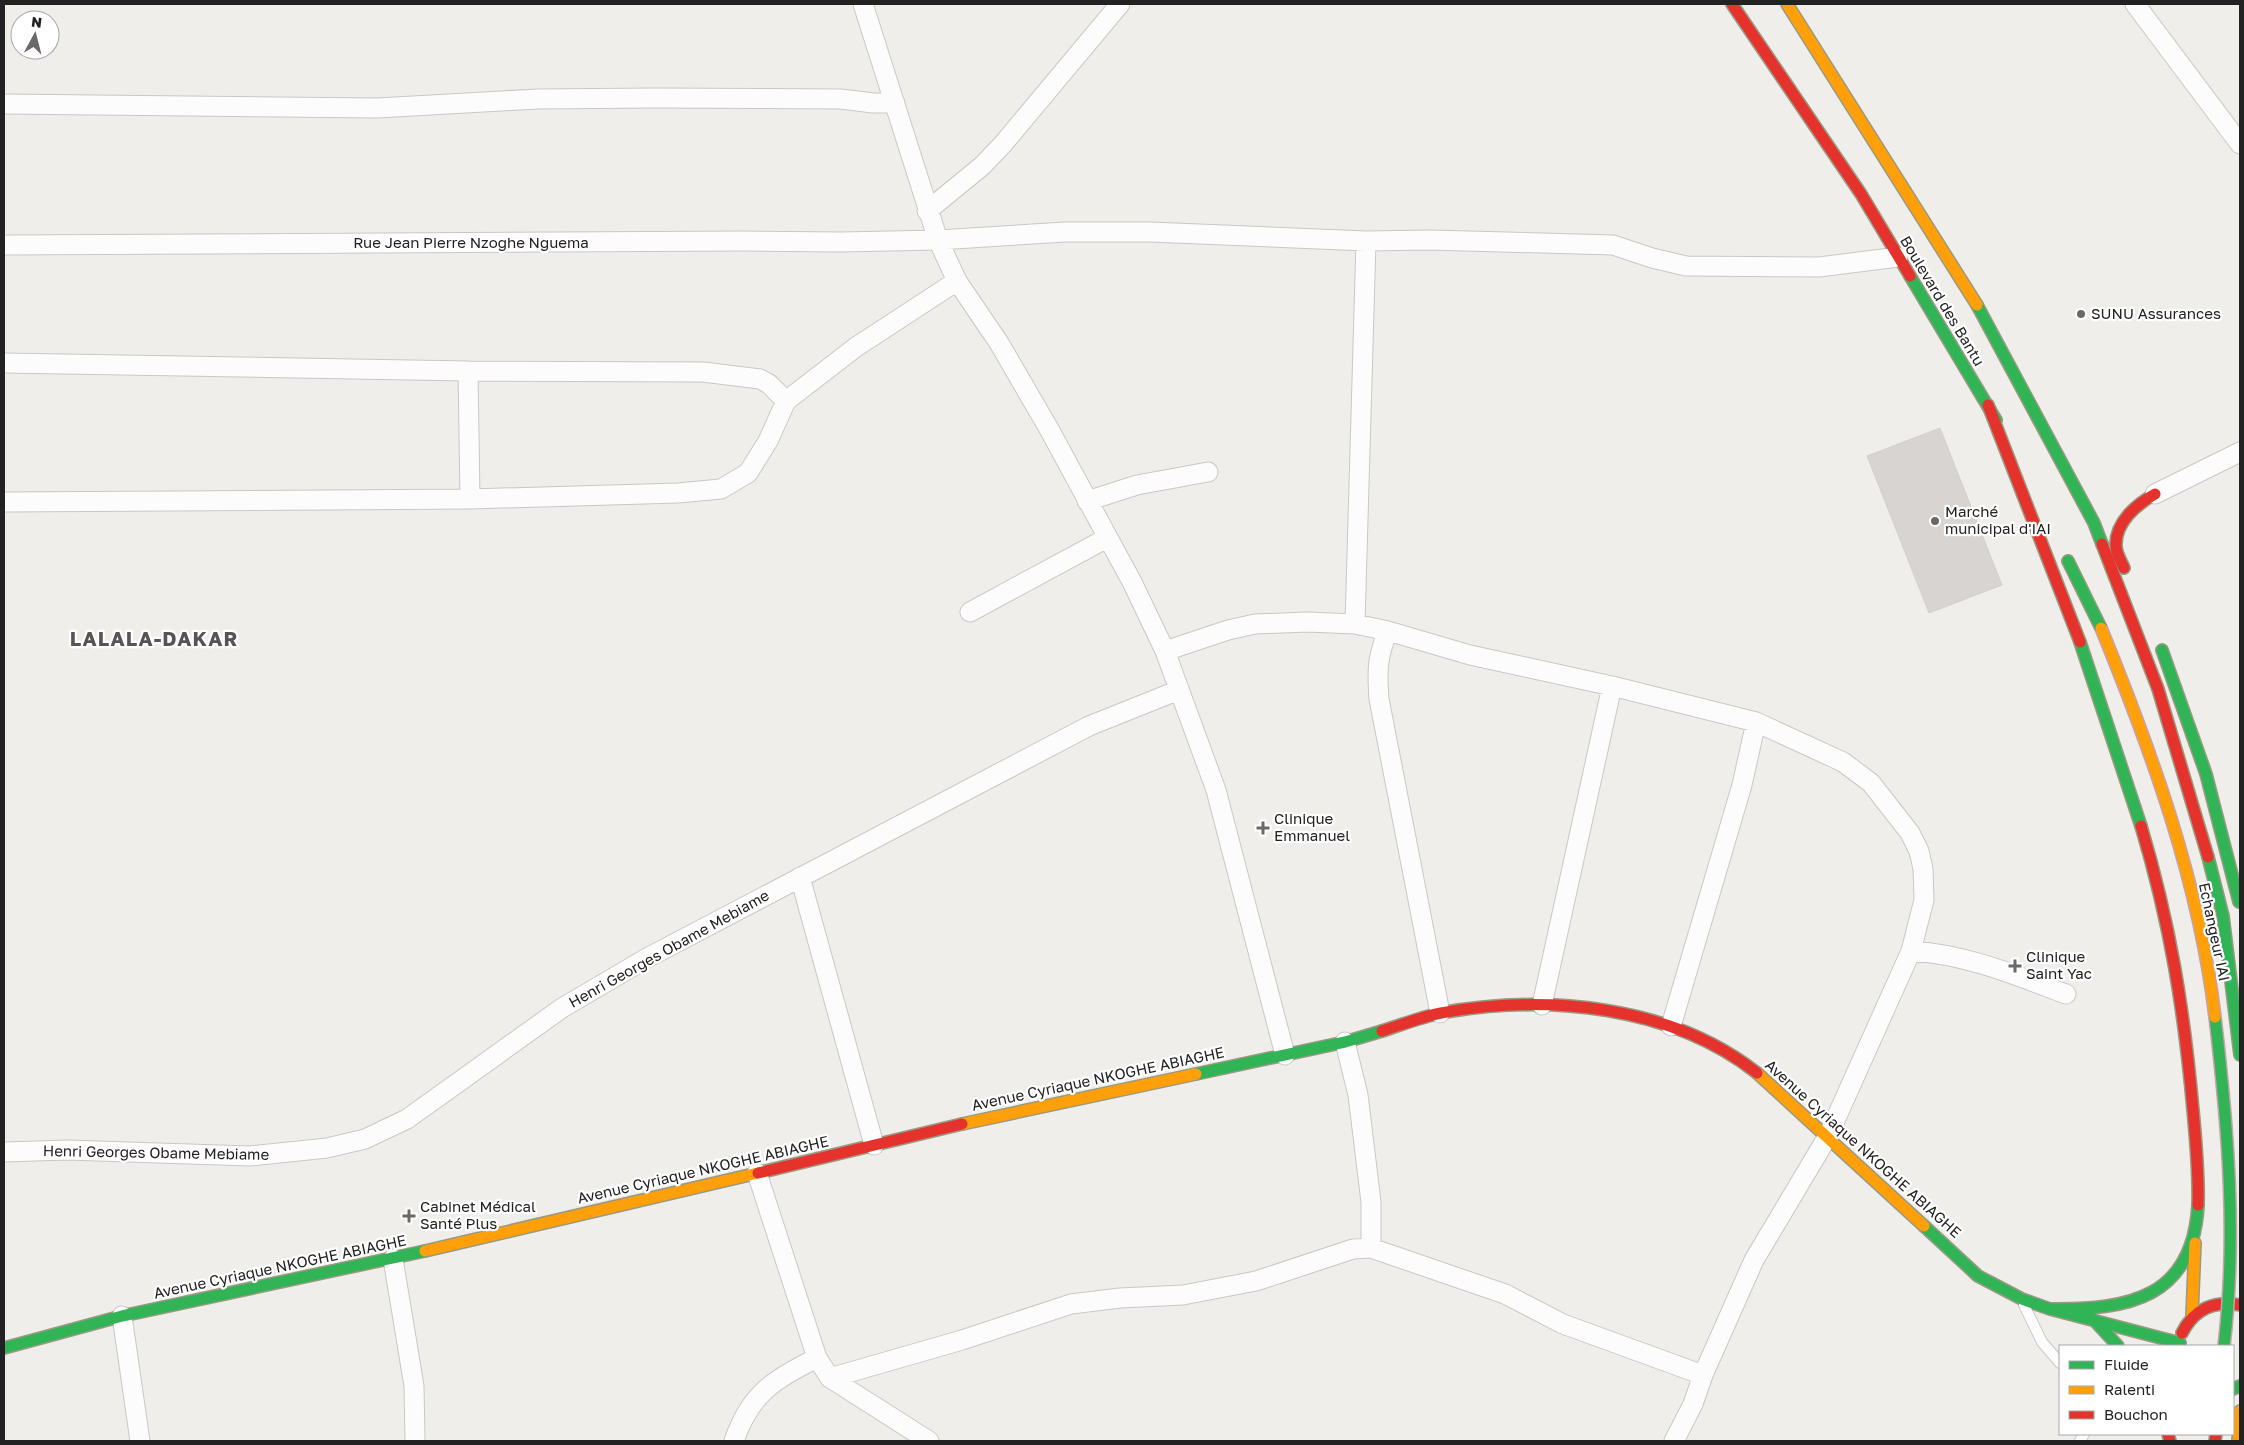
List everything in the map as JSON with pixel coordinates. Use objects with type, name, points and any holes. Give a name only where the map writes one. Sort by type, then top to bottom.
[{"type":"main road","name":"Boulevard des Bantu","points":[[1732,4],[1861,194],[1988,405],[2033,489]]},
{"type":"main road","name":"Boulevard des Bantu","points":[[1787,4],[1984,316],[2094,523],[2115,573],[2132,623]]},
{"type":"main road","points":[[1988,405],[2076,625],[2139,818],[2160,897],[2180,990],[2196,1148],[2192,1316]]},
{"type":"main road","points":[[2136,602],[2115,573],[2116,546],[2119,533],[2132,510],[2141,501],[2154,494]]},
{"type":"main road","points":[[2116,546],[2128,576]]},
{"type":"main road","name":"Echangeur IAI","points":[[2062,550],[2101,628],[2138,719],[2188,880],[2212,993],[2226,1122],[2231,1207],[2231,1268],[2224,1345]]},
{"type":"main road","name":"Echangeur IAI","points":[[2132,623],[2158,689],[2211,864],[2223,916],[2240,1055]]},
{"type":"main road","points":[[2156,636],[2180,691],[2203,762],[2227,845],[2240,909]]},
{"type":"main road","name":"Avenue Cyriaque NKOGHE ABIAGHE","points":[[4,1348],[25,1340],[122,1316],[394,1259],[1014,1112],[1345,1042],[1440,1013],[1519,1005],[1616,1011],[1671,1026],[1706,1041],[1741,1060],[1773,1085],[1978,1276],[2022,1299],[2050,1309],[2092,1318],[2180,1345]]},
{"type":"main road","points":[[2050,1309],[2120,1306],[2148,1295],[2168,1282],[2182,1266],[2195,1234]]},
{"type":"main road","points":[[2180,1345],[2185,1326],[2192,1316],[2203,1308],[2217,1302],[2240,1305]]},
{"type":"main road","points":[[2092,1318],[2117,1345]]},
{"type":"main road","points":[[2238,1441],[2240,1411]]},
{"type":"street","points":[[863,4],[927,211],[957,281],[999,343],[1132,582],[1165,651],[1216,790],[1285,1055]]},
{"type":"street","points":[[927,211],[982,166],[1003,144],[1120,4]]},
{"type":"street","points":[[2135,4],[2240,144]]},
{"type":"street","points":[[4,104],[378,108],[537,99],[645,98],[841,99],[873,103],[895,103]]},
{"type":"street","name":"Rue Jean Pierre Nzoghe Nguema","points":[[4,245],[938,240],[1065,232],[1150,232],[1366,241],[1430,240],[1614,245],[1652,258],[1686,266],[1819,267],[1898,257]]},
{"type":"street","points":[[1355,624],[1366,241]]},
{"type":"street","points":[[4,502],[470,499],[678,493],[721,489],[748,473],[768,441],[786,401],[856,347],[957,281]]},
{"type":"street","points":[[4,363],[468,371],[703,372],[760,379],[786,401]]},
{"type":"street","points":[[468,371],[470,499]]},
{"type":"street","points":[[2154,494],[2240,452]]},
{"type":"street","points":[[1087,501],[1137,485],[1208,472]]},
{"type":"street","points":[[970,612],[1107,538]]},
{"type":"street","points":[[1165,651],[1228,630],[1255,624],[1308,622],[1355,624],[1388,631],[1470,656],[1612,686],[1756,722],[1843,762],[1871,783],[1910,833],[1919,851],[1924,869],[1924,900],[1911,951],[1828,1136],[1754,1260],[1703,1375],[1693,1404],[1674,1441]]},
{"type":"street","points":[[1388,631],[1379,652],[1377,670],[1379,699],[1440,1013]]},
{"type":"street","points":[[1542,1005],[1612,686]]},
{"type":"street","name":"Henri Georges Obame Mebiame","points":[[4,1152],[67,1150],[250,1156],[327,1148],[365,1139],[407,1119],[562,1008],[647,958],[1089,726],[1179,690]]},
{"type":"street","points":[[1671,1026],[1742,785],[1756,722]]},
{"type":"street","points":[[800,878],[874,1145]]},
{"type":"street","points":[[1911,951],[1930,952],[1992,966],[2066,994]]},
{"type":"street","points":[[1345,1042],[1358,1095],[1371,1202],[1371,1248]]},
{"type":"street","points":[[757,1173],[817,1358],[830,1378],[929,1441]]},
{"type":"street","points":[[830,1378],[962,1340],[1071,1304],[1120,1298],[1183,1295],[1256,1281],[1353,1249],[1371,1248],[1505,1294],[1563,1324],[1703,1375]]},
{"type":"street","points":[[394,1259],[414,1386],[415,1441]]},
{"type":"street","points":[[122,1316],[140,1441]]},
{"type":"street","points":[[734,1441],[738,1430],[761,1392],[782,1375],[817,1358]]},
{"type":"lane","points":[[2022,1299],[2042,1342],[2059,1363]]},
{"type":"building","name":"Marché municipal d'IAI","points":[[1940,428],[2002,585],[1929,613],[1867,456]]},
{"type":"traffic: fast","points":[[1910,276],[1996,420]]},
{"type":"traffic: fast","points":[[1977,305],[2094,523],[2102,544]]},
{"type":"traffic: fast","points":[[2068,561],[2101,628]]},
{"type":"traffic: fast","points":[[2080,642],[2141,826]]},
{"type":"traffic: fast","points":[[2162,650],[2206,774],[2239,902]]},
{"type":"traffic: fast","points":[[2208,857],[2223,916],[2240,1055]]},
{"type":"traffic: fast","points":[[2215,1017],[2224,1099],[2229,1182],[2230,1264],[2224,1345]]},
{"type":"traffic: fast","points":[[1196,1074],[1345,1042],[1382,1031]]},
{"type":"traffic: fast","points":[[2050,1309],[2079,1309],[2106,1306],[2130,1301],[2152,1292],[2170,1279],[2184,1261],[2193,1236],[2198,1205]]},
{"type":"traffic: fast","points":[[1924,1226],[1978,1276],[2022,1299],[2050,1309],[2180,1343]]},
{"type":"traffic: fast","points":[[4,1348],[122,1316],[425,1251]]},
{"type":"traffic: fast","points":[[2092,1318],[2117,1345]]},
{"type":"traffic: fast","points":[[2234,1389],[2240,1386]]},
{"type":"traffic: slow","points":[[1787,4],[1977,305]]},
{"type":"traffic: slow","points":[[2101,628],[2138,723],[2171,819],[2198,917],[2215,1017]]},
{"type":"traffic: slow","points":[[1757,1073],[1924,1226]]},
{"type":"traffic: slow","points":[[962,1124],[1196,1074]]},
{"type":"traffic: slow","points":[[425,1251],[758,1173]]},
{"type":"traffic: slow","points":[[2192,1316],[2195,1243]]},
{"type":"traffic: slow","points":[[2238,1441],[2240,1411]]},
{"type":"traffic: jam","points":[[1732,4],[1861,194],[1910,276]]},
{"type":"traffic: jam","points":[[1988,405],[2080,642]]},
{"type":"traffic: jam","points":[[2124,568],[2116,549],[2119,529],[2134,509],[2155,494]]},
{"type":"traffic: jam","points":[[2102,544],[2158,689],[2208,857]]},
{"type":"traffic: jam","points":[[2141,826],[2168,932],[2180,1001],[2195,1134],[2198,1169],[2198,1205]]},
{"type":"traffic: jam","points":[[1382,1031],[1441,1013],[1481,1007],[1523,1005],[1606,1010],[1647,1019],[1686,1032],[1723,1050],[1757,1073]]},
{"type":"traffic: jam","points":[[758,1173],[962,1124]]},
{"type":"traffic: jam","points":[[2182,1333],[2192,1318],[2206,1308],[2222,1304],[2240,1305]]},
{"type":"traffic: jam","points":[[2168,1435],[2170,1441]]},
{"type":"traffic: jam","points":[[2215,1441],[2216,1435]]},
{"type":"place","name":"SUNU Assurances","points":[[2081,314]]},
{"type":"place","name":"Marché municipal d'IAI","points":[[1935,521]]},
{"type":"place","name":"Clinique Emmanuel","points":[[1263,828]]},
{"type":"place","name":"Clinique Saint Yac","points":[[2015,966]]},
{"type":"place","name":"Cabinet Médical Santé Plus","points":[[409,1216]]},
{"type":"district","name":"LALALA-DAKAR","points":[[154,639]]}]
